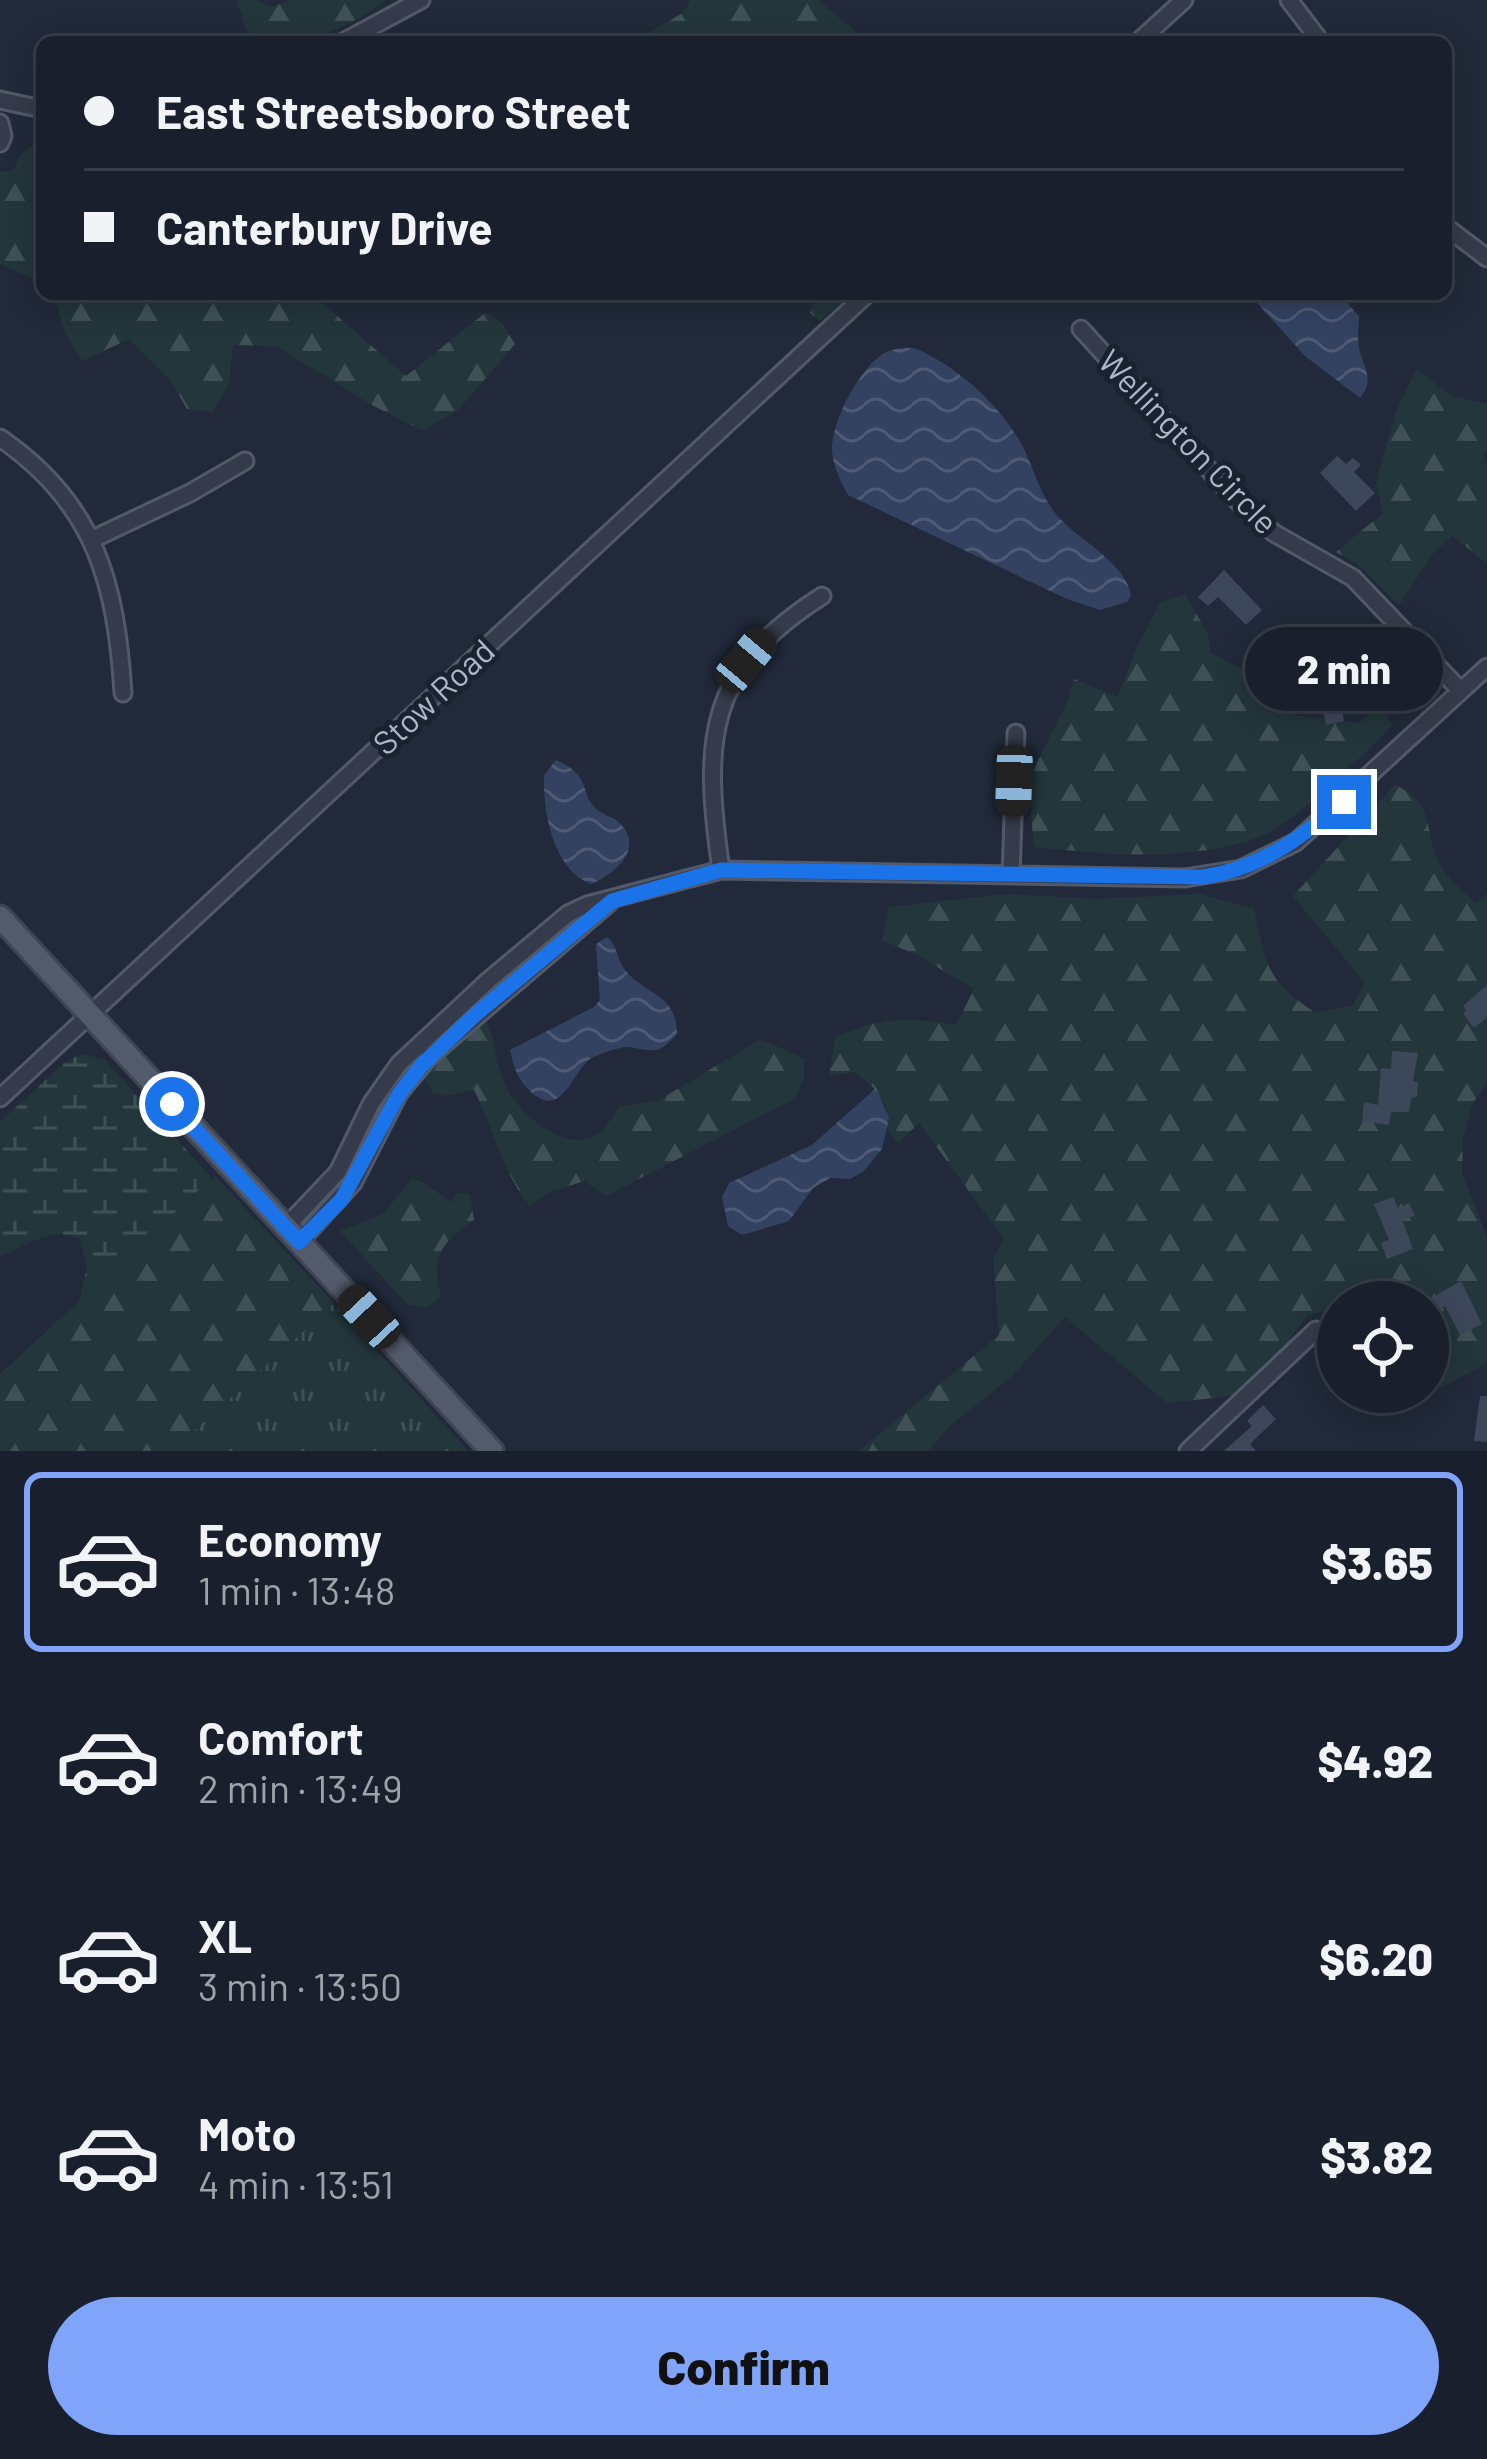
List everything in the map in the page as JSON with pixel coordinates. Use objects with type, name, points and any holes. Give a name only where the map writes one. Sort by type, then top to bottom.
[{"type":"main road","points":[[0,917],[492,1451]]},
{"type":"street","points":[[354,36],[421,0]]},
{"type":"street","points":[[1145,36],[1184,0]]},
{"type":"street","points":[[1289,0],[1316,36]]},
{"type":"street","points":[[0,100],[36,108]]},
{"type":"street","points":[[0,123],[0,143]]},
{"type":"street","points":[[1452,231],[1487,258]]},
{"type":"street","name":"Stow Road","points":[[0,1098],[860,300]]},
{"type":"street","name":"Wellington Circle","points":[[1081,328],[1244,508],[1274,533],[1353,578],[1461,691]]},
{"type":"street","points":[[0,438],[37,466],[92,538],[112,595],[123,694]]},
{"type":"street","points":[[92,538],[190,493],[244,461]]},
{"type":"street","points":[[721,870],[710,776],[725,697],[765,638],[822,596]]},
{"type":"street","points":[[292,1235],[342,1199],[416,1059],[540,948],[612,901],[721,870],[1185,878],[1221,874],[1257,863],[1296,842],[1487,667]]},
{"type":"street","points":[[1011,875],[1016,733]]},
{"type":"street","points":[[1188,1451],[1316,1330]]},
{"type":"green space","points":[[237,0],[255,0],[270,7],[293,0],[386,0],[318,36],[259,36],[246,30]]},
{"type":"green space","points":[[690,0],[818,0],[861,36],[645,36],[684,12]]},
{"type":"green space","points":[[36,142],[36,276],[31,278],[0,264],[0,172],[13,170]]},
{"type":"green space","points":[[55,300],[319,300],[406,376],[485,313],[502,323],[515,344],[458,410],[423,431],[276,346],[233,345],[229,384],[212,412],[187,409],[170,380],[129,339],[82,361],[65,333]]},
{"type":"green space","points":[[815,300],[843,300],[820,321],[810,313]]},
{"type":"green space","points":[[1416,369],[1452,396],[1487,404],[1487,451],[1483,453],[1487,564],[1453,536],[1435,551],[1399,605],[1359,565],[1336,552],[1383,513],[1376,482],[1396,412]]},
{"type":"green space","points":[[1185,594],[1208,634],[1211,653],[1245,671],[1266,698],[1299,716],[1358,723],[1372,712],[1384,712],[1392,725],[1310,802],[1265,835],[1180,853],[1034,847],[1028,781],[1074,679],[1118,697],[1160,602]]},
{"type":"green space","points":[[1395,785],[1424,811],[1436,855],[1448,877],[1476,903],[1487,894],[1487,1082],[1472,1105],[1463,1139],[1462,1173],[1487,1237],[1487,1363],[1449,1383],[1449,1281],[1317,1281],[1317,1313],[1307,1315],[1280,1353],[1231,1396],[1167,1403],[1065,1317],[1011,1377],[950,1426],[928,1451],[859,1451],[999,1335],[993,1259],[1004,1239],[919,1123],[898,1143],[885,1127],[884,1103],[869,1083],[855,1072],[829,1076],[835,1038],[894,1021],[956,1025],[974,989],[882,940],[889,907],[1007,894],[1097,899],[1199,894],[1254,909],[1271,970],[1299,1001],[1316,1013],[1353,1005],[1365,983],[1293,896]]},
{"type":"green space","points":[[485,1017],[501,1074],[518,1105],[541,1126],[568,1139],[594,1136],[619,1107],[659,1100],[761,1039],[804,1059],[804,1077],[796,1098],[606,1196],[584,1181],[550,1192],[530,1206],[505,1164],[474,1090],[446,1096],[433,1093],[423,1076]]},
{"type":"green space","points":[[83,1054],[105,1060],[212,1178],[79,1302],[87,1267],[80,1239],[47,1236],[0,1256],[0,1122],[66,1061]]},
{"type":"green space","points":[[215,1176],[334,1303],[172,1451],[0,1451],[0,1374]]},
{"type":"green space","points":[[411,1180],[419,1180],[451,1202],[458,1192],[470,1195],[474,1220],[441,1252],[437,1271],[441,1297],[427,1308],[408,1305],[340,1231],[383,1214]]},
{"type":"green space","points":[[334,1303],[468,1451],[172,1451]]},
{"type":"water","points":[[1254,300],[1344,300],[1359,316],[1358,344],[1368,380],[1360,398],[1305,356]]},
{"type":"water","points":[[914,348],[962,376],[1003,417],[1056,514],[1119,571],[1131,595],[1127,602],[1100,610],[1067,599],[848,495],[832,451],[842,411],[876,359],[889,351]]},
{"type":"water","points":[[556,760],[575,772],[591,803],[615,819],[629,839],[619,865],[591,884],[568,868],[549,826],[544,775]]},
{"type":"water","points":[[607,937],[632,978],[671,1010],[677,1034],[659,1049],[625,1047],[593,1057],[560,1097],[542,1099],[522,1082],[510,1050],[594,1007],[600,1000],[596,944]]},
{"type":"water","points":[[876,1088],[889,1118],[882,1149],[864,1171],[850,1179],[830,1178],[813,1188],[789,1221],[742,1235],[728,1226],[722,1197],[729,1183],[812,1145]]},
{"type":"building","points":[[1337,456],[1346,464],[1353,458],[1361,465],[1354,472],[1375,493],[1356,511],[1320,473]]},
{"type":"building","points":[[1224,570],[1262,610],[1246,625],[1218,597],[1208,606],[1198,597]]},
{"type":"building","points":[[1342,649],[1352,690],[1345,691],[1344,721],[1326,725],[1315,675],[1319,653]]},
{"type":"building","points":[[1487,985],[1487,1017],[1474,1028],[1463,1006]]},
{"type":"building","points":[[1392,1051],[1418,1053],[1413,1081],[1418,1082],[1417,1097],[1411,1098],[1409,1112],[1391,1112],[1389,1125],[1362,1121],[1364,1102],[1378,1105],[1381,1068],[1391,1069]]},
{"type":"building","points":[[1393,1197],[1398,1208],[1409,1203],[1415,1216],[1402,1219],[1413,1249],[1387,1259],[1381,1243],[1389,1240],[1374,1204]]},
{"type":"building","points":[[1461,1281],[1482,1324],[1460,1335],[1449,1314],[1449,1288]]},
{"type":"building","points":[[1480,1396],[1487,1396],[1487,1442],[1474,1441]]},
{"type":"building","points":[[1263,1405],[1276,1419],[1250,1444],[1256,1451],[1224,1451],[1252,1426],[1247,1421]]},
{"type":"route","points":[[172,1104],[299,1242],[342,1199],[399,1094],[422,1065],[612,901],[721,870],[1203,877],[1241,869],[1281,852],[1344,802]]}]
